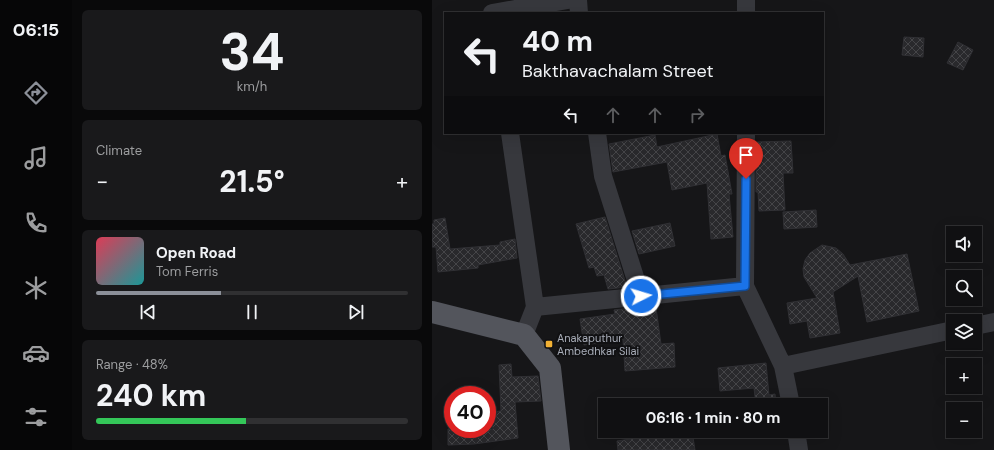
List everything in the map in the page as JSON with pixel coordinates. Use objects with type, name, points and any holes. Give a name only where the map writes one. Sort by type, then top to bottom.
[{"type":"main road","points":[[432,312],[524,335],[550,368],[559,450]]},
{"type":"street","points":[[490,0],[492,12]]},
{"type":"street","points":[[498,12],[568,0]]},
{"type":"street","points":[[578,0],[579,12]]},
{"type":"street","points":[[746,0],[746,12]]},
{"type":"street","points":[[510,134],[535,307],[524,335]]},
{"type":"street","points":[[597,134],[603,176],[641,296]]},
{"type":"street","points":[[746,134],[745,286],[784,366],[790,398]]},
{"type":"street","points":[[535,307],[745,286]]},
{"type":"street","points":[[982,325],[994,322]]},
{"type":"street","points":[[784,366],[946,331]]},
{"type":"street","points":[[797,438],[799,450]]},
{"type":"building","points":[[904,37],[924,38],[923,57],[902,55]]},
{"type":"building","points":[[958,42],[973,50],[963,70],[947,63]]},
{"type":"building","points":[[717,134],[721,156],[725,155],[732,194],[729,194],[733,237],[711,239],[707,183],[672,190],[667,162],[613,172],[609,144],[655,135],[657,147]]},
{"type":"building","points":[[791,141],[793,173],[783,173],[785,210],[759,211],[758,192],[756,192],[756,142]]},
{"type":"building","points":[[816,210],[817,227],[784,229],[783,212]]},
{"type":"building","points":[[605,217],[627,287],[608,289],[604,275],[597,276],[594,267],[589,268],[576,224]]},
{"type":"building","points":[[445,218],[450,249],[500,245],[500,242],[515,239],[517,258],[478,265],[478,268],[438,272],[436,247],[432,247],[432,224],[434,224],[434,220]]},
{"type":"building","points":[[670,223],[675,246],[639,254],[632,231]]},
{"type":"building","points":[[822,245],[836,248],[843,254],[850,265],[907,254],[919,311],[867,322],[858,276],[833,292],[840,333],[810,338],[807,321],[790,324],[787,303],[817,298],[804,277],[803,269],[805,260],[810,253]]},
{"type":"building","points":[[639,307],[640,310],[656,308],[661,344],[674,343],[675,367],[625,371],[623,339],[584,345],[580,319],[615,314],[614,310]]},
{"type":"building","points":[[766,363],[769,395],[775,394],[775,398],[755,398],[754,388],[720,391],[718,368]]},
{"type":"building","points":[[511,364],[512,377],[538,376],[541,401],[515,402],[518,438],[474,444],[448,445],[448,438],[496,438],[496,412],[501,411],[499,365]]},
{"type":"building","points":[[637,438],[693,438],[695,450],[618,450],[617,441]]},
{"type":"place","name":"Anakaputhur Ambedhkar Silai","points":[[549,344]]},
{"type":"route","points":[[641,296],[745,286],[746,179]]}]
